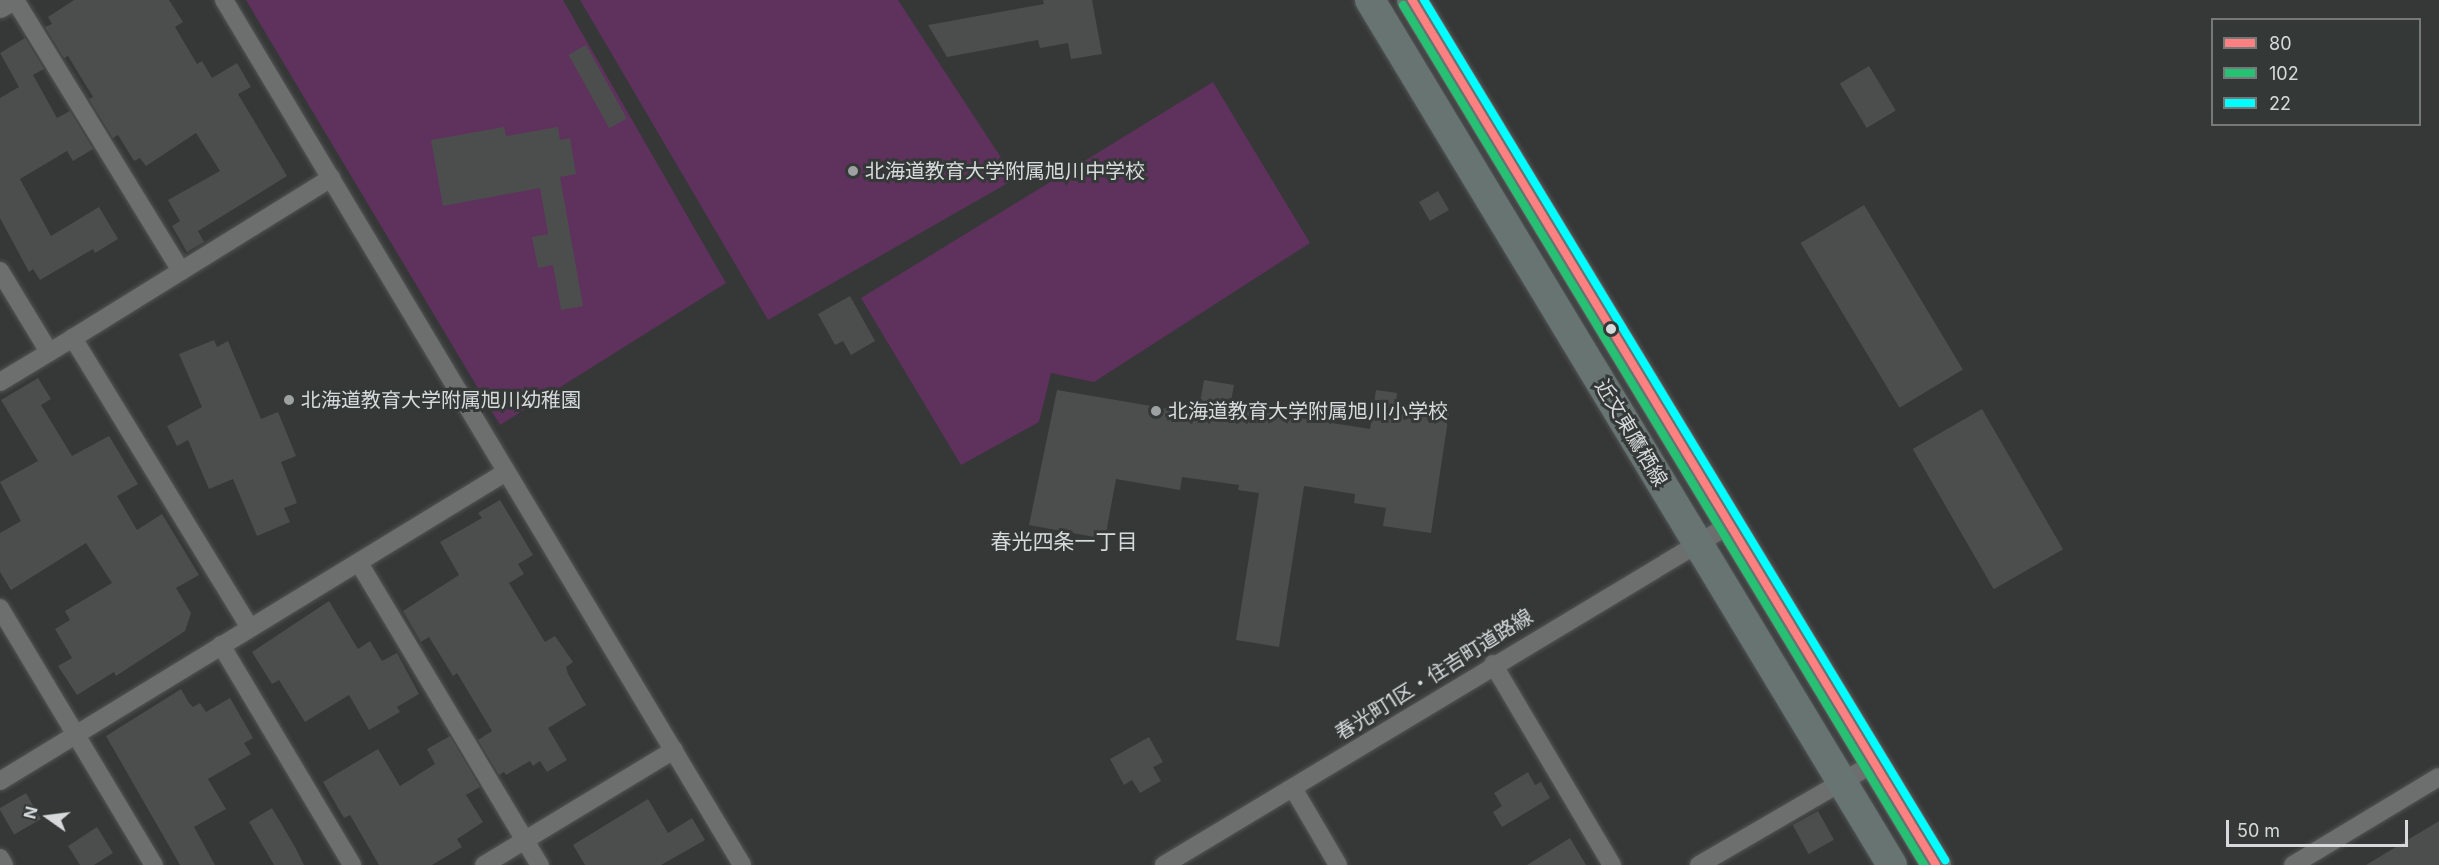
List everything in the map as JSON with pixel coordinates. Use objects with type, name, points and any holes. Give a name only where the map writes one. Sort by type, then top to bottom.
[{"type":"main road","name":"近文東鷹栖線","points":[[1370,0],[1892,865]]},
{"type":"main road","name":"近文東鷹栖線","points":[[1412,0],[1936,865]]},
{"type":"street","points":[[0,6],[10,0]]},
{"type":"street","points":[[15,0],[181,271]]},
{"type":"street","points":[[224,0],[674,750],[739,864]]},
{"type":"street","points":[[0,382],[331,178]]},
{"type":"street","points":[[0,271],[50,352]]},
{"type":"street","points":[[74,338],[250,628]]},
{"type":"street","points":[[0,781],[506,472]]},
{"type":"street","name":"春光町1区・住吉町道路線","points":[[1164,865],[1493,664],[1729,525]]},
{"type":"street","points":[[359,563],[540,865]]},
{"type":"street","points":[[0,608],[154,865]]},
{"type":"street","points":[[221,645],[352,865]]},
{"type":"street","points":[[1493,664],[1612,865]]},
{"type":"street","points":[[484,865],[674,750]]},
{"type":"street","points":[[1699,865],[1874,763]]},
{"type":"street","points":[[2293,865],[2439,777]]},
{"type":"street","points":[[1293,788],[1338,865]]},
{"type":"street","points":[[0,858],[4,865]]},
{"type":"shaded area","points":[[246,0],[563,0],[726,283],[500,425]]},
{"type":"shaded area","name":"北海道教育大学附属旭川中学校","points":[[580,0],[898,0],[1015,179],[768,320]]},
{"type":"shaded area","points":[[1213,82],[1310,243],[1094,382],[1051,373],[1039,422],[961,465],[861,298]]},
{"type":"building","points":[[74,0],[169,0],[183,22],[175,27],[197,64],[202,61],[212,78],[237,63],[251,87],[238,94],[287,176],[198,231],[204,242],[187,252],[172,226],[180,221],[168,200],[220,171],[196,133],[146,166],[140,158],[134,161],[118,135],[113,138],[89,99],[93,97],[68,56],[64,58],[45,27],[52,24],[48,17]]},
{"type":"building","points":[[1043,0],[1092,0],[1102,54],[1071,59],[1068,43],[1040,48],[1038,40],[947,57],[928,25],[1044,4]]},
{"type":"building","points":[[25,38],[44,69],[33,75],[57,118],[70,111],[93,149],[73,161],[67,151],[20,179],[51,236],[99,207],[118,239],[95,253],[93,249],[40,280],[33,269],[29,272],[0,218],[0,98],[19,87],[0,53]]},
{"type":"building","points":[[586,45],[627,118],[609,128],[569,55]]},
{"type":"building","points":[[1869,66],[1896,111],[1867,128],[1840,84]]},
{"type":"building","points":[[504,127],[506,136],[558,127],[560,140],[570,138],[576,174],[560,177],[583,306],[561,310],[553,265],[538,268],[532,237],[548,234],[540,188],[443,206],[431,140]]},
{"type":"building","points":[[1438,191],[1449,210],[1430,221],[1419,202]]},
{"type":"building","points":[[1864,205],[1963,370],[1899,408],[1801,243]]},
{"type":"building","points":[[850,296],[875,341],[851,355],[843,341],[835,345],[818,314]]},
{"type":"building","points":[[214,340],[217,347],[228,341],[261,419],[278,412],[296,456],[281,462],[297,503],[284,508],[290,522],[257,536],[233,479],[209,489],[188,440],[177,446],[167,426],[202,407],[179,354]]},
{"type":"building","points":[[38,378],[51,399],[41,405],[72,456],[109,436],[138,484],[117,496],[137,530],[162,514],[199,575],[176,588],[191,613],[185,631],[116,676],[114,672],[77,695],[58,666],[72,658],[55,629],[70,620],[65,611],[112,583],[86,543],[11,590],[0,572],[0,533],[21,521],[0,482],[38,461],[1,400]]},
{"type":"building","points":[[1204,380],[1234,385],[1230,407],[1370,429],[1376,390],[1397,393],[1396,404],[1449,413],[1431,533],[1383,526],[1386,508],[1354,503],[1355,494],[1304,486],[1279,647],[1236,640],[1259,493],[1238,490],[1239,485],[1182,477],[1180,490],[1116,479],[1105,539],[1029,525],[1057,390],[1198,414]]},
{"type":"building","points":[[1982,409],[2063,549],[1994,589],[1913,449]]},
{"type":"building","points":[[500,500],[533,555],[518,564],[524,574],[509,583],[545,642],[555,636],[573,662],[566,667],[568,674],[586,705],[548,728],[567,760],[547,772],[540,761],[533,766],[530,761],[506,775],[504,772],[499,775],[478,740],[492,731],[457,673],[453,676],[429,637],[421,642],[403,611],[459,575],[440,542],[482,518],[478,513]]},
{"type":"building","points":[[329,601],[358,649],[370,641],[382,661],[397,653],[419,694],[397,707],[400,712],[369,730],[349,695],[305,722],[279,680],[272,684],[252,652]]},
{"type":"building","points":[[181,689],[193,707],[200,703],[206,712],[230,698],[253,738],[244,743],[251,754],[208,779],[226,809],[194,827],[215,865],[180,865],[106,736]]},
{"type":"building","points":[[450,736],[480,787],[466,795],[483,822],[457,839],[462,847],[432,865],[379,865],[350,815],[344,818],[323,782],[378,749],[400,786],[435,764],[427,749]]},
{"type":"building","points":[[1149,737],[1163,762],[1153,767],[1161,781],[1140,793],[1132,780],[1124,785],[1110,759]]},
{"type":"building","points":[[1528,772],[1535,785],[1541,782],[1550,798],[1502,827],[1493,812],[1502,806],[1494,793]]},
{"type":"building","points":[[26,793],[41,819],[14,834],[0,808]]},
{"type":"building","points":[[648,799],[668,833],[692,818],[705,840],[661,865],[585,865],[573,845]]},
{"type":"building","points":[[272,808],[304,865],[274,865],[249,822]]},
{"type":"building","points":[[1818,811],[1834,840],[1809,854],[1793,825]]},
{"type":"building","points":[[2439,821],[2439,865],[2366,865]]},
{"type":"building","points":[[97,827],[113,853],[94,865],[80,865],[68,846]]},
{"type":"building","points":[[1570,838],[1586,865],[1527,865]]},
{"type":"transit line","name":"80","points":[[1412,0],[1936,865]]},
{"type":"transit line","name":"22","points":[[1424,0],[1945,860]]},
{"type":"transit line","name":"102","points":[[1403,5],[1924,865]]},
{"type":"place","name":"北海道教育大学附属旭川中学校","points":[[853,171]]},
{"type":"place","name":"北海道教育大学附属旭川幼稚園","points":[[289,400]]},
{"type":"place","name":"北海道教育大学附属旭川小学校","points":[[1156,411]]},
{"type":"district","name":"春光四条一丁目","points":[[1064,542]]}]
